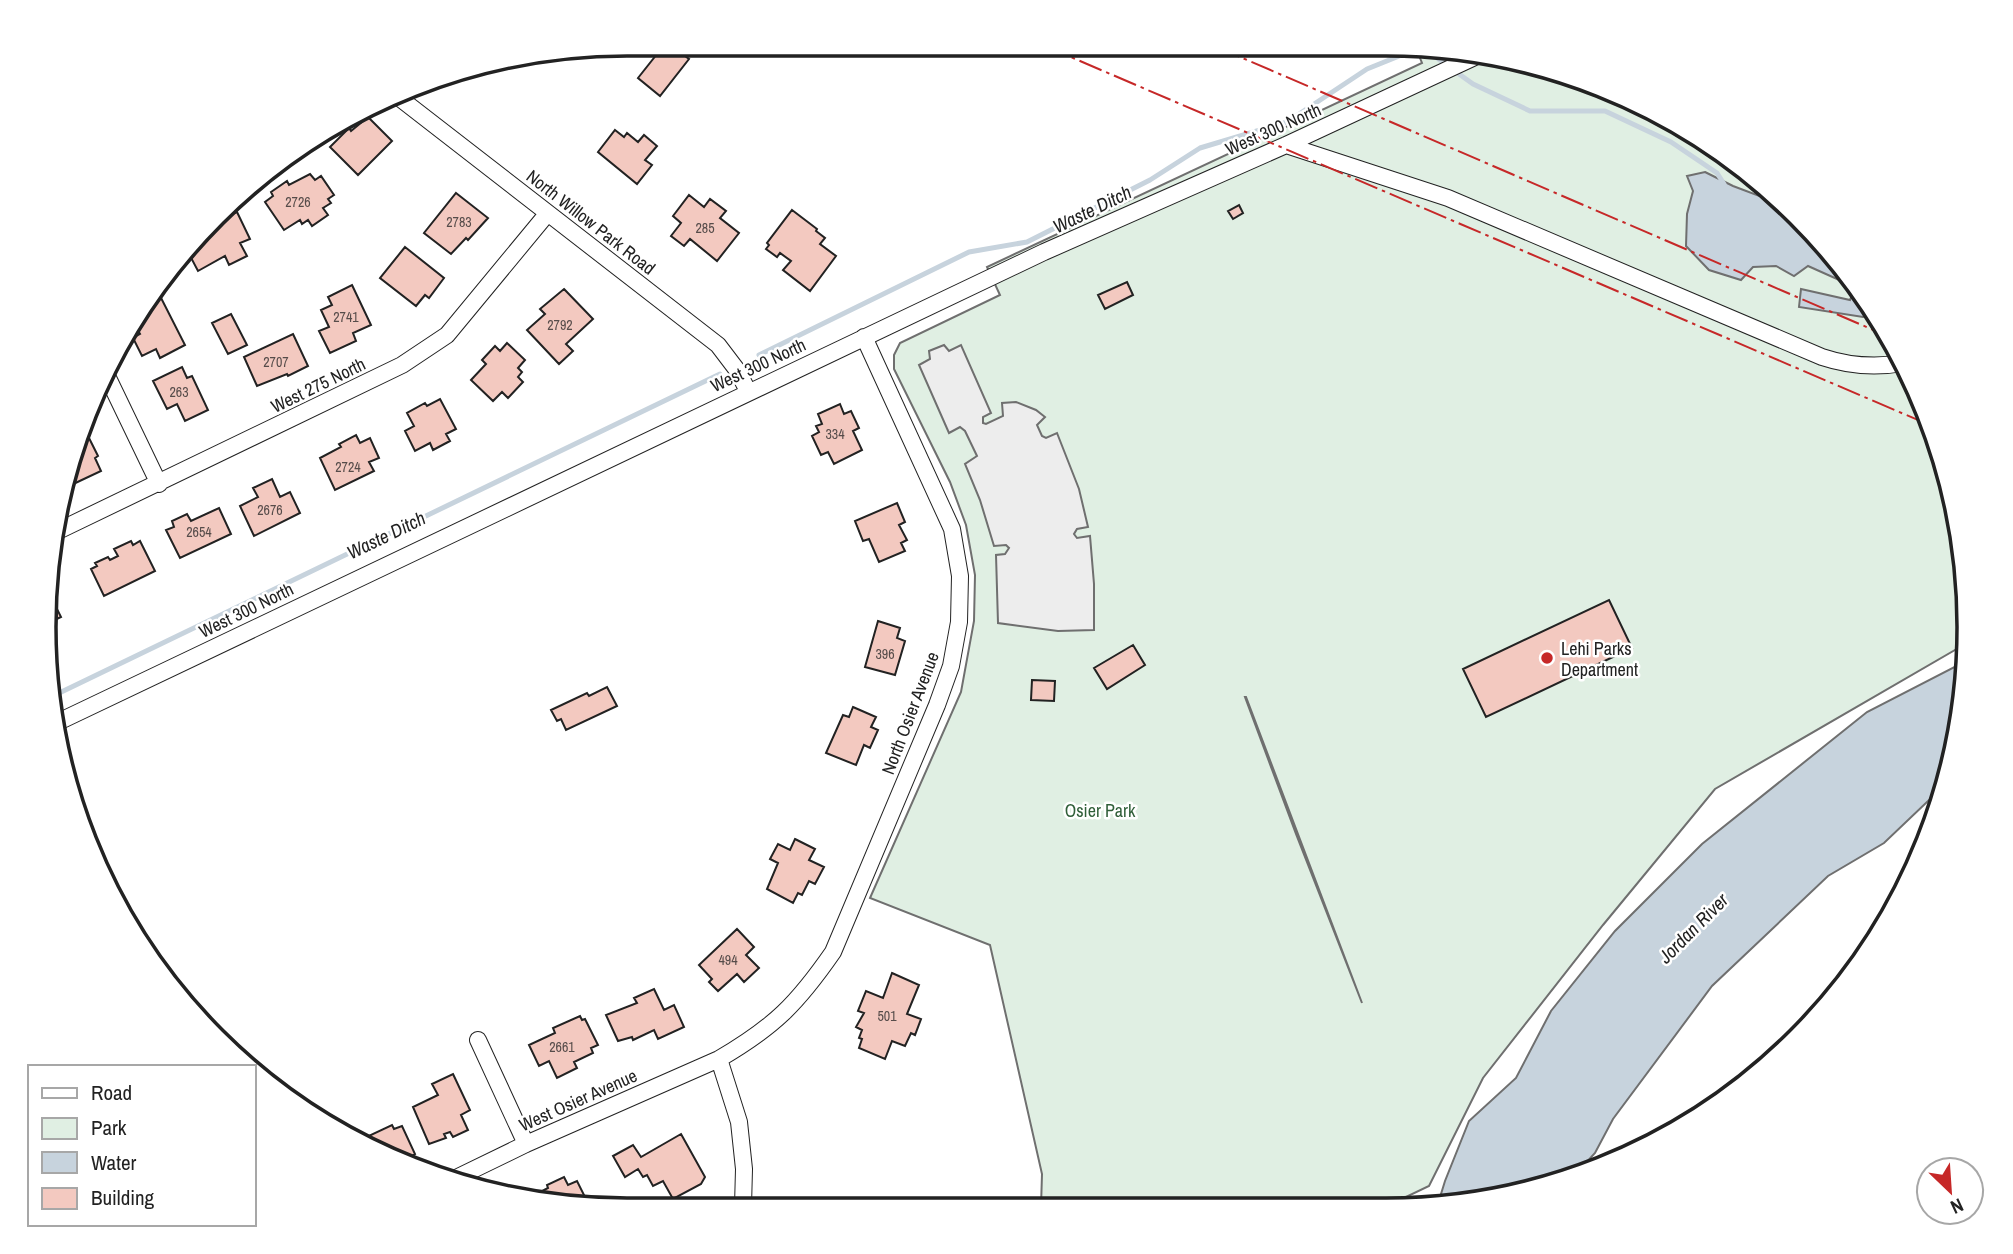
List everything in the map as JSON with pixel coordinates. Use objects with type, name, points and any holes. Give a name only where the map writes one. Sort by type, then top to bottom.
[{"type":"street","name":"West 300 North","points":[[64,719],[1044,251],[1286,145],[1465,62]]},
{"type":"street","name":"North Willow Park Road","points":[[404,101],[718,345],[737,370],[748,391]]},
{"type":"street","points":[[1286,145],[1448,198],[1822,357],[1843,364],[1893,364]]},
{"type":"street","name":"West 275 North","points":[[65,528],[402,365],[447,335],[547,214]]},
{"type":"street","name":"North Osier Avenue","points":[[719,1059],[765,1030],[789,1010],[833,951],[951,666],[959,622],[960,576],[952,529],[863,337]]},
{"type":"street","points":[[111,383],[159,484]]},
{"type":"street","points":[[478,1040],[526,1144]]},
{"type":"street","points":[[719,1059],[739,1122],[744,1198]]},
{"type":"street","name":"West Osier Avenue","points":[[464,1174],[719,1059]]},
{"type":"green space","name":"Osier Park","points":[[1420,57],[1461,61],[1534,75],[1605,99],[1672,132],[1734,174],[1790,223],[1839,279],[1861,310],[1881,342],[1914,408],[1938,479],[1952,552],[1956,590],[1956,649],[1715,789],[1603,925],[1483,1078],[1429,1186],[1405,1197],[1041,1198],[1042,1174],[990,945],[870,898],[961,692],[974,621],[975,575],[966,525],[950,482],[894,369],[894,355],[900,343],[1000,295],[987,267],[1422,63]],"holes":[[[1245,697],[1246,697],[1362,1003],[1296,834]]]},
{"type":"shaded area","points":[[944,345],[949,351],[961,345],[991,413],[983,417],[983,423],[1003,416],[1002,403],[1016,402],[1045,417],[1037,425],[1042,436],[1046,438],[1057,433],[1079,489],[1088,527],[1077,529],[1074,534],[1077,538],[1090,536],[1094,630],[1058,631],[998,623],[996,555],[1005,554],[1009,548],[1006,545],[994,546],[980,500],[965,464],[977,456],[965,431],[960,427],[949,433],[919,365],[930,359],[929,351]]},
{"type":"water","points":[[1705,172],[1760,196],[1790,223],[1840,280],[1808,266],[1794,276],[1776,266],[1753,267],[1741,280],[1709,270],[1686,246],[1687,214],[1693,191],[1687,176]]},
{"type":"water","points":[[1801,289],[1850,300],[1851,296],[1865,316],[1799,307]]},
{"type":"water","name":"Jordan River","points":[[1956,666],[1946,738],[1931,798],[1884,843],[1828,876],[1712,986],[1613,1119],[1595,1153],[1587,1162],[1534,1179],[1441,1195],[1469,1121],[1516,1078],[1551,1011],[1615,931],[1702,844],[1867,712]]},
{"type":"building","points":[[655,56],[685,56],[689,59],[660,96],[638,78]]},
{"type":"building","points":[[369,118],[392,141],[358,175],[330,147],[349,128],[351,131]]},
{"type":"building","points":[[615,130],[624,137],[627,133],[638,142],[644,135],[657,146],[645,160],[652,165],[637,184],[598,152]]},
{"type":"building","points":[[310,174],[315,180],[321,176],[334,195],[328,199],[331,203],[323,208],[328,215],[312,226],[308,220],[302,224],[300,220],[284,230],[265,202],[273,196],[271,192],[287,181],[289,185]]},
{"type":"building","points":[[456,193],[488,218],[451,254],[424,233]]},
{"type":"building","points":[[689,195],[704,207],[710,199],[726,211],[720,218],[739,233],[717,261],[690,239],[684,246],[671,236],[681,223],[673,216]]},
{"type":"building","points":[[1239,205],[1243,213],[1233,219],[1228,211]]},
{"type":"building","points":[[792,210],[817,229],[825,238],[820,244],[836,256],[810,291],[783,270],[791,261],[780,253],[777,257],[766,249],[769,245],[767,243]]},
{"type":"building","points":[[237,212],[250,239],[240,243],[247,256],[229,265],[225,256],[198,271],[191,259]]},
{"type":"building","points":[[405,247],[444,278],[429,298],[425,295],[416,306],[380,278]]},
{"type":"building","points":[[1127,282],[1133,295],[1105,309],[1098,295]]},
{"type":"building","points":[[352,285],[371,325],[353,333],[356,341],[330,353],[319,331],[329,327],[321,310],[332,305],[328,297]]},
{"type":"building","points":[[564,289],[593,319],[566,344],[573,351],[559,364],[527,330],[545,314],[540,309]]},
{"type":"building","points":[[161,298],[185,345],[160,358],[156,349],[142,356],[133,339],[140,334],[138,331]]},
{"type":"building","points":[[231,314],[247,345],[228,354],[212,323]]},
{"type":"building","points":[[293,334],[308,366],[257,386],[244,357]]},
{"type":"building","points":[[507,343],[525,360],[518,368],[522,372],[518,377],[523,382],[508,398],[502,392],[493,401],[471,380],[486,364],[482,360],[495,346],[500,351]]},
{"type":"building","points":[[182,367],[187,378],[192,376],[208,410],[185,421],[177,404],[167,409],[153,381]]},
{"type":"building","points":[[440,399],[456,429],[446,434],[450,441],[433,450],[430,443],[415,451],[405,431],[414,426],[407,413],[425,403],[427,406]]},
{"type":"building","points":[[840,404],[844,414],[851,411],[859,428],[853,431],[862,450],[834,464],[828,452],[821,455],[812,436],[819,432],[816,426],[822,424],[818,414]]},
{"type":"building","points":[[356,435],[360,443],[370,438],[379,458],[369,462],[374,471],[335,490],[320,458]]},
{"type":"building","points":[[88,437],[98,456],[95,458],[101,471],[74,484]]},
{"type":"building","points":[[272,479],[280,497],[290,492],[300,513],[254,536],[240,506],[258,497],[253,488]]},
{"type":"building","points":[[897,503],[905,522],[899,525],[907,540],[901,543],[905,551],[879,562],[869,539],[863,541],[855,521]]},
{"type":"building","points":[[219,508],[231,534],[180,558],[166,530],[174,527],[172,521],[187,514],[191,521]]},
{"type":"building","points":[[131,541],[133,545],[140,541],[155,571],[104,596],[91,569],[97,566],[95,563],[118,556],[114,549]]},
{"type":"building","name":"Lehi Parks Department","points":[[1609,600],[1632,648],[1486,717],[1463,669]]},
{"type":"building","points":[[878,621],[900,628],[897,638],[905,641],[895,675],[865,667]]},
{"type":"building","points":[[1133,645],[1145,665],[1107,689],[1094,668]]},
{"type":"building","points":[[1032,680],[1055,681],[1054,701],[1031,700]]},
{"type":"building","points":[[607,687],[617,706],[566,730],[561,719],[557,721],[551,710],[587,693],[589,696]]},
{"type":"building","points":[[853,707],[876,717],[871,727],[878,730],[870,748],[864,745],[856,765],[826,753],[843,715],[849,717]]},
{"type":"building","points":[[795,839],[815,849],[809,860],[824,867],[815,884],[809,881],[802,895],[798,893],[793,903],[767,889],[778,863],[770,859],[778,844],[790,850]]},
{"type":"building","points":[[737,929],[754,947],[746,955],[759,968],[744,982],[737,974],[718,991],[709,982],[712,979],[699,965]]},
{"type":"building","points":[[892,973],[919,985],[907,1014],[921,1019],[915,1035],[911,1033],[905,1046],[892,1041],[885,1059],[859,1048],[862,1030],[856,1027],[864,1013],[858,1011],[866,991],[883,998]]},
{"type":"building","points":[[654,989],[664,1010],[674,1005],[684,1027],[658,1039],[654,1030],[633,1040],[632,1037],[618,1041],[606,1015],[637,1003],[634,998]]},
{"type":"building","points":[[580,1016],[582,1020],[585,1019],[598,1045],[591,1048],[593,1053],[574,1062],[577,1068],[557,1078],[549,1061],[539,1066],[529,1045],[555,1033],[553,1028]]},
{"type":"building","points":[[453,1074],[470,1110],[461,1115],[468,1130],[453,1137],[450,1132],[444,1134],[446,1138],[429,1144],[413,1107],[438,1095],[432,1084]]},
{"type":"building","points":[[392,1125],[394,1129],[402,1126],[415,1154],[408,1155],[368,1136]]},
{"type":"building","points":[[681,1134],[705,1177],[701,1184],[672,1198],[663,1181],[653,1186],[647,1175],[643,1177],[638,1169],[625,1177],[613,1156],[633,1145],[641,1157]]},
{"type":"building","points":[[564,1177],[568,1185],[577,1181],[585,1196],[542,1191],[548,1188],[547,1185]]},
{"type":"waterway","name":"Waste Ditch","points":[[759,355],[969,252],[1027,242],[1150,180],[1200,148],[1287,122],[1367,69],[1398,56]]},
{"type":"waterway","name":"Waste Ditch","points":[[1438,59],[1444,63]]},
{"type":"waterway","name":"Waste Ditch","points":[[1459,74],[1473,84],[1530,111],[1605,111],[1671,142],[1717,173],[1724,184]]},
{"type":"waterway","name":"Waste Ditch","points":[[60,693],[720,374]]},
{"type":"power","points":[[1068,56],[1919,420]]},
{"type":"power","points":[[1238,56],[1874,330]]},
{"type":"place","name":"Lehi Parks Department","points":[[1547,658]]}]
